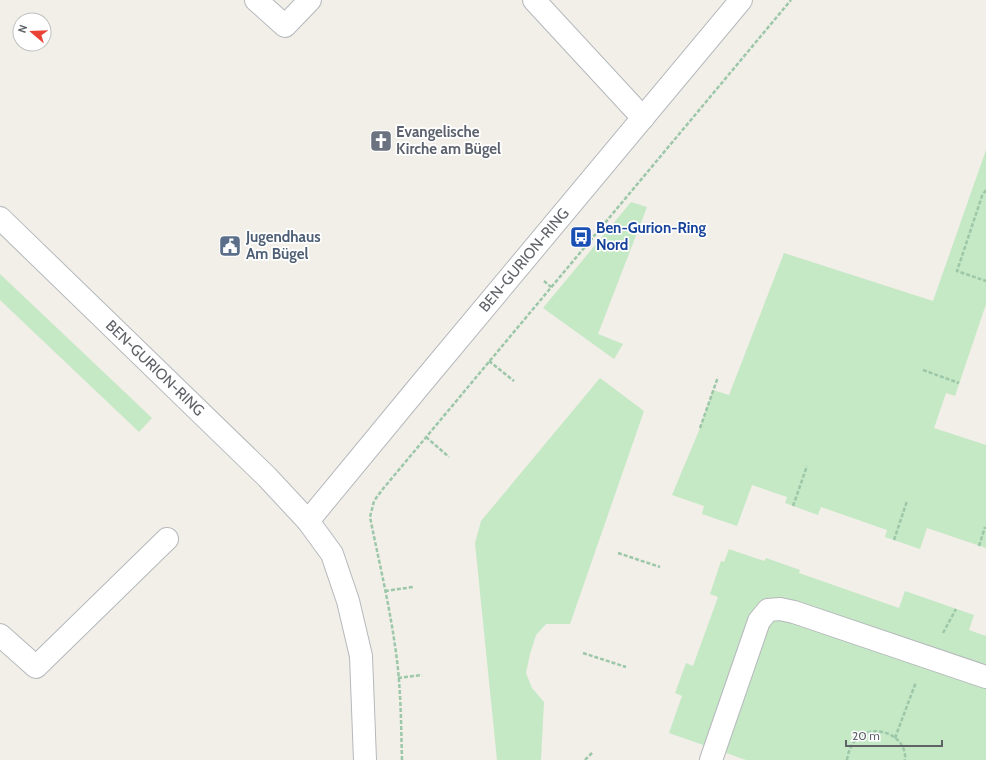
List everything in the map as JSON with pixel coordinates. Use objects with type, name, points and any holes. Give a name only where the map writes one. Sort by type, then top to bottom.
[{"type":"street","points":[[256,0],[285,26],[310,0]]},
{"type":"street","points":[[534,0],[643,118]]},
{"type":"street","name":"BEN-GURION-RING","points":[[308,521],[741,0]]},
{"type":"street","name":"BEN-GURION-RING","points":[[0,218],[267,477],[308,521],[332,554],[348,601],[361,656],[365,760]]},
{"type":"street","points":[[0,634],[36,667],[167,540]]},
{"type":"street","points":[[710,760],[759,621],[768,610],[780,609],[794,612],[986,677]]},
{"type":"path","points":[[402,760],[401,700],[391,618],[370,517],[374,502],[382,490],[489,361],[791,0]]},
{"type":"path","points":[[986,190],[982,196],[957,271],[986,281]]},
{"type":"path","points":[[489,361],[514,381]]},
{"type":"path","points":[[924,370],[959,382]]},
{"type":"path","points":[[700,428],[718,377]]},
{"type":"path","points":[[426,437],[449,457]]},
{"type":"path","points":[[793,506],[807,466]]},
{"type":"path","points":[[894,540],[907,500]]},
{"type":"path","points":[[979,546],[985,527]]},
{"type":"path","points":[[618,553],[660,567]]},
{"type":"path","points":[[386,591],[413,587]]},
{"type":"path","points":[[583,652],[626,667]]},
{"type":"path","points":[[398,678],[422,675]]},
{"type":"path","points":[[847,760],[848,751],[854,741],[863,734],[874,731],[885,732],[895,738],[902,746],[906,757],[905,760]]},
{"type":"path","points":[[585,760],[593,752]]},
{"type":"green space","points":[[986,150],[986,304],[955,396],[946,393],[934,428],[986,445],[986,548],[927,528],[920,549],[885,537],[887,530],[821,507],[818,515],[785,503],[787,497],[752,485],[737,526],[702,514],[704,506],[672,495],[700,428],[713,390],[729,395],[784,253],[933,301]]},
{"type":"green space","points":[[631,202],[647,207],[598,334],[623,344],[614,359],[543,308]]},
{"type":"green space","points":[[0,274],[152,418],[139,432],[0,300]]},
{"type":"green space","points":[[600,378],[644,411],[570,624],[546,624],[536,635],[530,654],[526,673],[532,688],[544,702],[541,760],[497,760],[475,543],[481,521]]},
{"type":"green space","points":[[729,549],[764,561],[766,558],[800,570],[799,573],[899,608],[905,591],[974,615],[969,630],[986,636],[986,760],[746,760],[669,733],[682,696],[675,693],[686,663],[693,666],[718,597],[710,594],[721,561],[724,562]]},
{"type":"place","name":"Evangelische Kirche am Bügel","points":[[381,141]]},
{"type":"place","name":"Ben-Gurion-Ring Nord","points":[[581,237]]},
{"type":"place","name":"Jugendhaus Am Bügel","points":[[230,246]]}]
